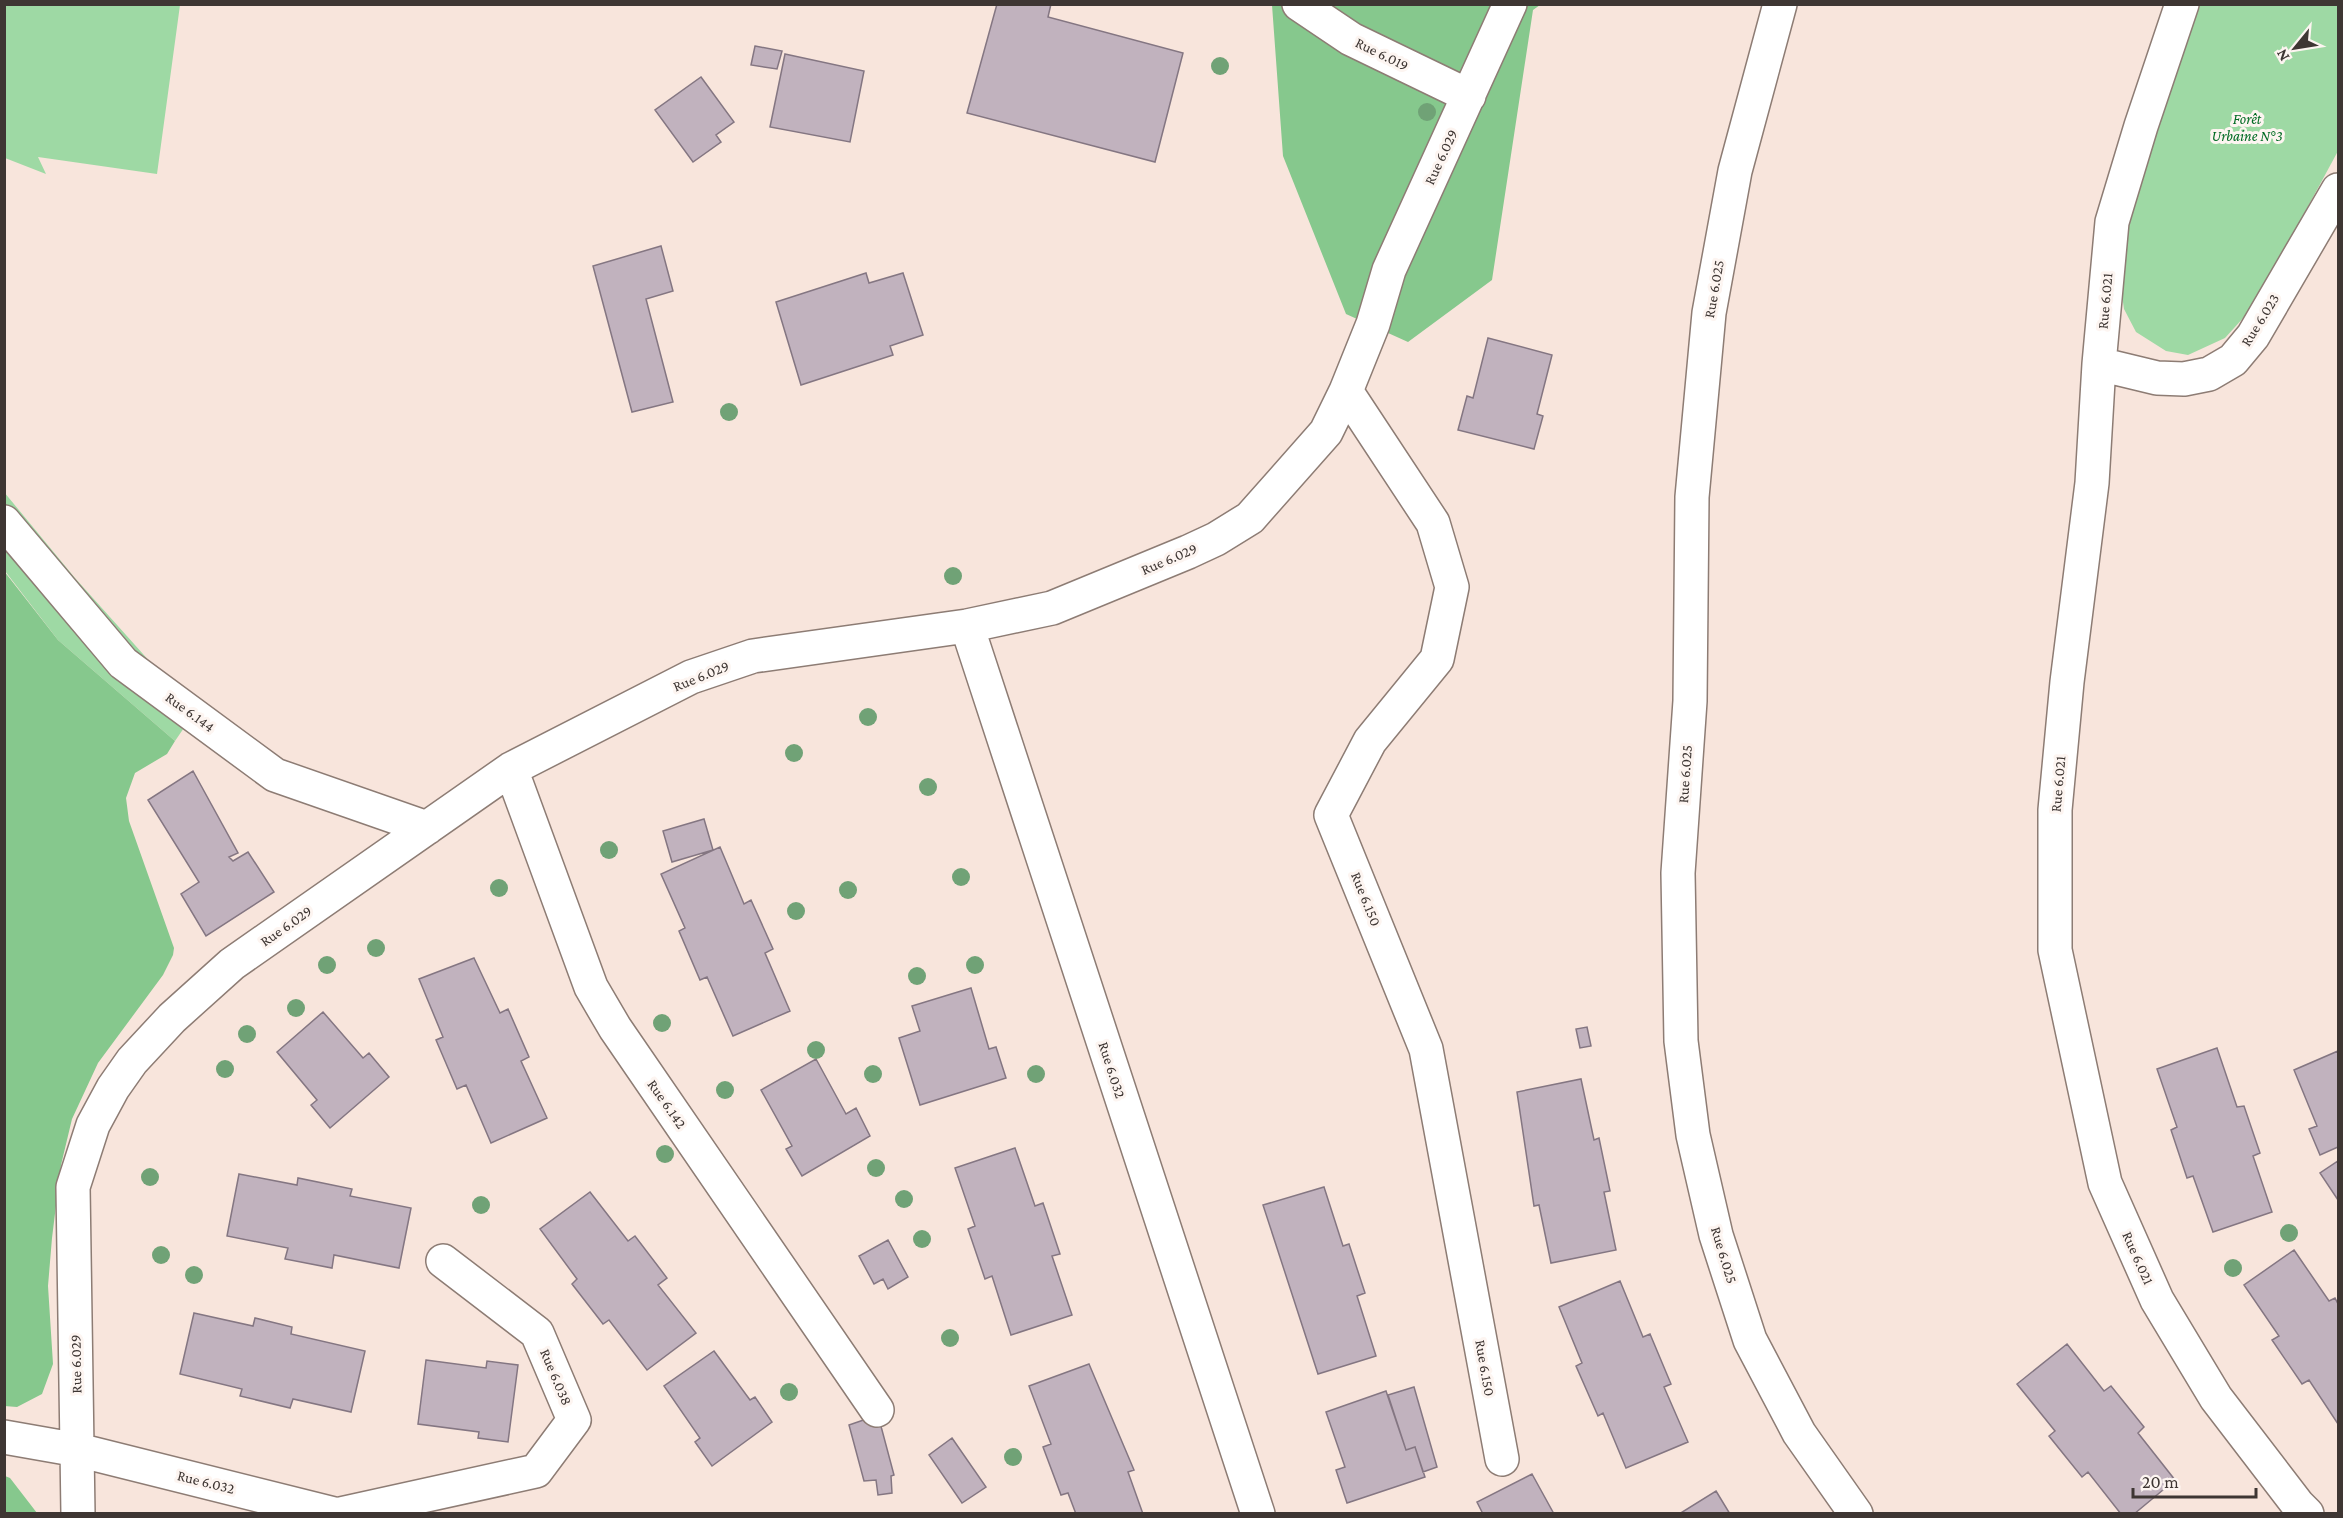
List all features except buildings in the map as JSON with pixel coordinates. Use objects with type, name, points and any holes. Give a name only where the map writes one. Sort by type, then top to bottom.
[{"type":"street","name":"Rue 6.019","points":[[1299,4],[1351,39],[1469,96]]},
{"type":"street","name":"Rue 6.029","points":[[78,1514],[73,1187],[93,1125],[113,1088],[132,1060],[172,1018],[232,964],[511,769],[692,677],[753,656],[967,626],[1052,608],[1188,552],[1250,518],[1326,432],[1346,391],[1373,324],[1389,270],[1510,4]]},
{"type":"street","name":"Rue 6.025","points":[[1780,4],[1735,171],[1708,313],[1692,497],[1690,701],[1678,873],[1681,1041],[1693,1135],[1716,1235],[1750,1340],[1799,1433],[1856,1514]]},
{"type":"street","name":"Rue 6.021","points":[[2182,4],[2112,222],[2099,364],[2092,483],[2068,671],[2055,810],[2055,950],[2105,1183],[2157,1300],[2217,1398],[2307,1514]]},
{"type":"street","name":"Rue 6.023","points":[[2099,364],[2157,378],[2184,379],[2209,374],[2233,360],[2253,336],[2338,190]]},
{"type":"street","name":"Rue 6.150","points":[[1346,391],[1433,524],[1452,586],[1437,659],[1370,741],[1331,815],[1426,1049],[1502,1459]]},
{"type":"street","name":"Rue 6.144","points":[[4,522],[123,663],[275,775],[427,828]]},
{"type":"street","name":"Rue 6.032","points":[[967,626],[1258,1514]]},
{"type":"street","name":"Rue 6.142","points":[[511,769],[591,987],[621,1038],[877,1410]]},
{"type":"street","name":"Rue 6.038","points":[[340,1514],[536,1471],[574,1420],[537,1333],[443,1261]]},
{"type":"street","name":"Rue 6.032","points":[[4,1437],[78,1450],[334,1514]]},
{"type":"street","points":[[346,1514],[427,1508],[453,1514]]},
{"type":"green space","points":[[4,5],[180,5],[157,174],[38,157],[46,174],[5,158]]},
{"type":"green space","points":[[1272,5],[1540,5],[1533,10],[1492,280],[1408,342],[1346,314],[1283,156]]},
{"type":"green space","name":"Forêt Urbaine N°3","points":[[2194,5],[2338,5],[2338,151],[2254,306],[2225,338],[2188,355],[2166,351],[2136,332],[2124,309],[2118,267],[2127,205]]},
{"type":"green space","points":[[4,492],[75,578],[160,673],[201,703],[175,741],[58,640],[5,571]]},
{"type":"green space","points":[[4,571],[58,640],[175,741],[167,754],[135,773],[126,798],[129,821],[174,948],[173,955],[163,975],[98,1063],[72,1119],[61,1165],[48,1286],[53,1364],[42,1394],[17,1407],[4,1406]]},
{"type":"green space","points":[[5,1476],[10,1478],[37,1513],[5,1513]]}]
